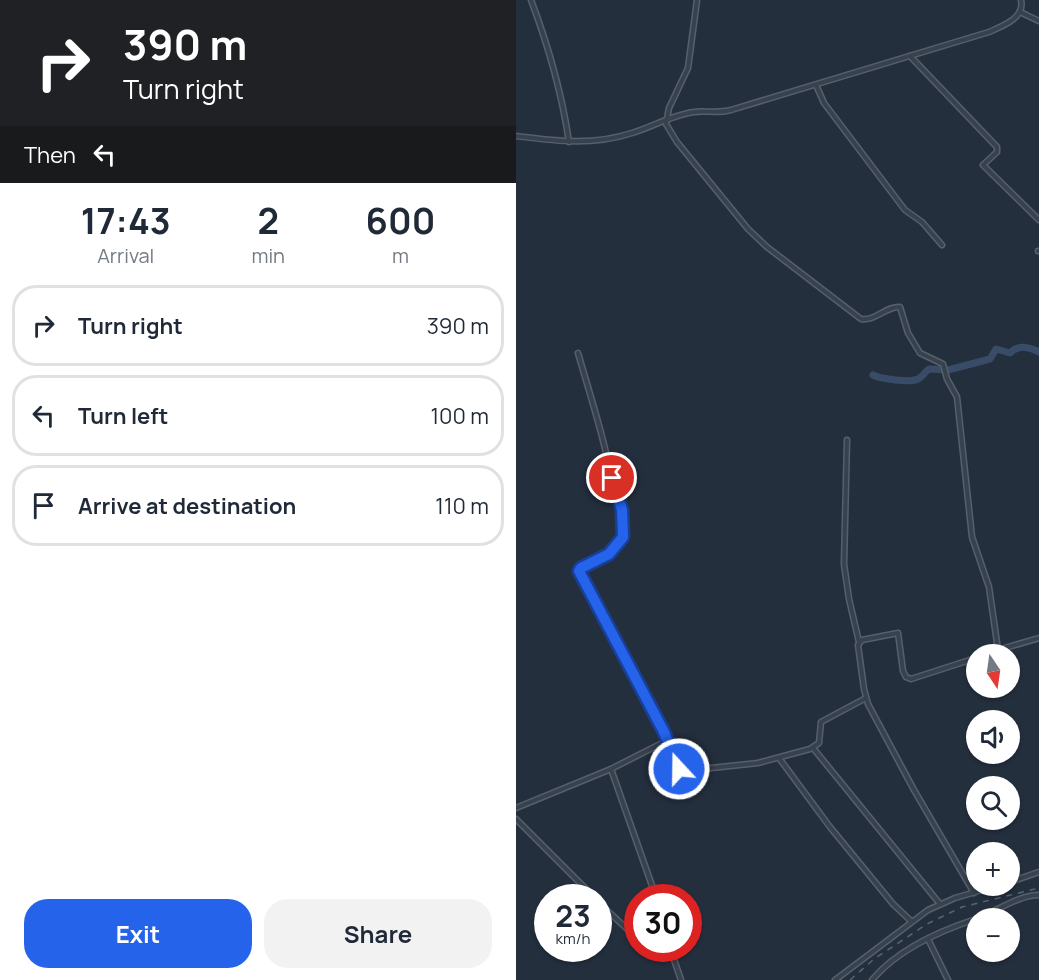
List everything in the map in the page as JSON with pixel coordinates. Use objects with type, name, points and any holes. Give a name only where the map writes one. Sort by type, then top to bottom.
[{"type":"street","points":[[531,0],[538,16],[569,142]]},
{"type":"street","points":[[696,0],[688,68],[669,108],[666,120],[668,128],[738,218],[762,243],[861,319],[867,320],[891,308],[900,307],[908,333],[920,354],[940,362],[957,397],[972,537],[989,587],[997,644]]},
{"type":"street","points":[[516,136],[588,142],[613,138],[693,112],[731,111],[996,29],[1020,12],[1021,0]]},
{"type":"street","points":[[1020,12],[1039,21]]},
{"type":"street","points":[[910,56],[997,147],[997,152],[983,165],[1039,220]]},
{"type":"street","points":[[816,85],[824,103],[905,210],[922,222],[942,245]]},
{"type":"street","points":[[578,353],[597,416],[614,488],[621,506],[624,530],[622,540],[612,550],[579,571],[668,740],[680,771],[686,774],[711,768],[750,764],[813,748],[820,741],[821,722],[866,698]]},
{"type":"street","points":[[847,440],[844,564],[859,642],[858,651],[866,698],[914,790],[966,879]]},
{"type":"street","points":[[859,642],[898,633],[903,671],[906,677],[911,678],[966,661]]},
{"type":"street","points":[[1018,644],[1039,638]]},
{"type":"street","points":[[516,808],[611,769],[668,740]]},
{"type":"street","points":[[813,748],[940,904]]},
{"type":"street","points":[[779,758],[830,827],[893,904],[911,921]]},
{"type":"street","points":[[611,769],[651,884]]},
{"type":"street","points":[[516,819],[581,884]]},
{"type":"street","points":[[1020,879],[1039,872]]},
{"type":"street","points":[[1004,908],[1021,898],[1039,895]]},
{"type":"street","points":[[835,980],[911,921],[940,904],[966,896]]},
{"type":"street","points":[[612,915],[624,926]]},
{"type":"street","points":[[872,980],[888,964],[928,939],[966,922]]},
{"type":"street","points":[[928,939],[948,980]]},
{"type":"street","points":[[675,962],[681,980]]},
{"type":"waterway","points":[[873,375],[909,381],[919,378],[929,369],[948,370],[990,359],[996,349],[1010,353],[1017,348],[1024,347],[1039,352]]},
{"type":"railway","points":[[850,980],[874,959],[927,924],[962,907],[1039,888]]},
{"type":"route","points":[[612,478],[622,510],[623,537],[609,554],[579,571],[664,732],[679,769]]}]
